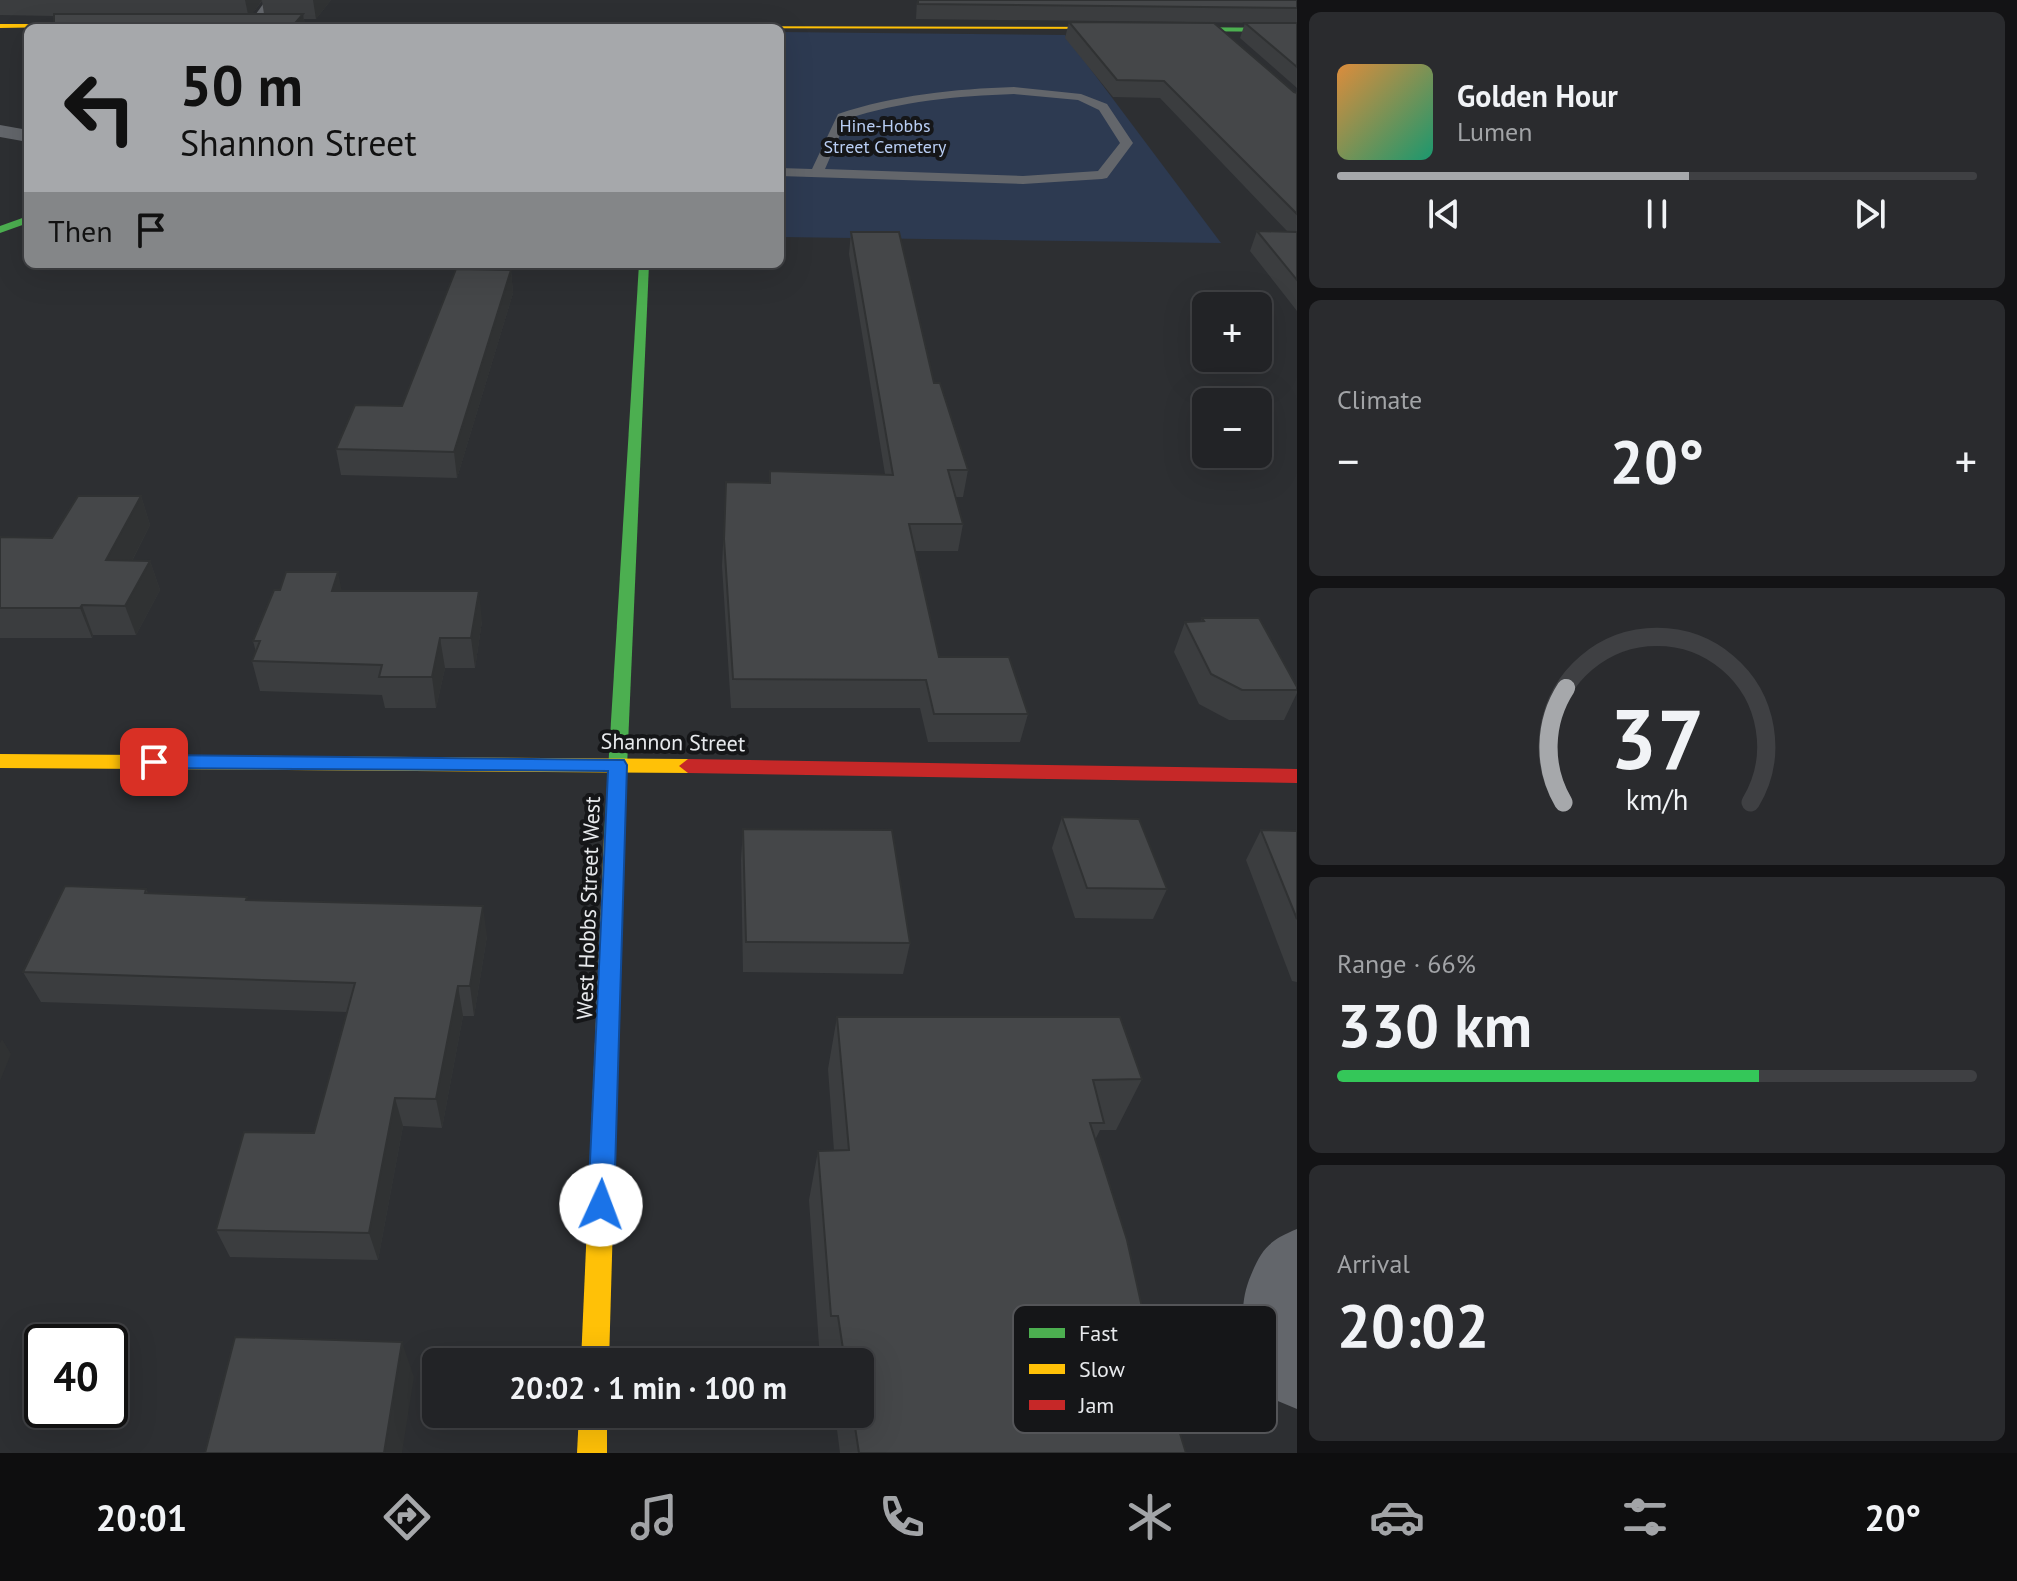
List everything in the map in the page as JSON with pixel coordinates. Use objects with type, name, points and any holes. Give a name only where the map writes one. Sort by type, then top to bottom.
[{"type":"street","points":[[533,24],[566,10]]},
{"type":"street","points":[[0,26],[24,26]]},
{"type":"street","points":[[784,28],[1297,30]]},
{"type":"street","points":[[1216,30],[1239,51]]},
{"type":"street","points":[[0,131],[24,135]]},
{"type":"street","points":[[0,230],[24,221]]},
{"type":"street","name":"West Hobbs Street West","points":[[596,1348],[617,765],[644,268]]},
{"type":"street","name":"Shannon Street","points":[[0,761],[617,765],[1297,776]]},
{"type":"street","points":[[1275,1305],[1283,1274],[1297,1261]]},
{"type":"street","points":[[1277,1332],[1297,1375]]},
{"type":"street","points":[[592,1453],[593,1428]]},
{"type":"lane","points":[[252,24],[271,0]]},
{"type":"lane","points":[[784,172],[1023,180],[1102,175],[1127,143],[1106,109],[1086,98],[974,90],[897,102],[842,117],[818,171]]},
{"type":"green space","name":"Hine-Hobbs Street Cemetery","points":[[784,32],[1065,35],[1221,243],[784,237]]},
{"type":"building","points":[[918,0],[1297,0],[1297,8],[918,4]]},
{"type":"building","points":[[54,14],[303,14],[294,24],[54,24]]},
{"type":"building","points":[[1069,22],[1214,23],[1297,93],[1297,214],[1164,81],[1117,80]]},
{"type":"building","points":[[1245,23],[1297,23],[1297,67]]},
{"type":"building","points":[[1257,231],[1297,232],[1297,280]]},
{"type":"building","points":[[851,232],[899,232],[934,383],[940,383],[968,470],[948,470],[963,524],[909,524],[939,657],[1009,657],[1028,714],[934,714],[926,680],[733,679],[724,539],[726,482],[770,483],[770,471],[893,475]]},
{"type":"building","points":[[456,269],[511,270],[454,452],[336,449],[355,405],[402,406]]},
{"type":"building","points":[[78,496],[141,496],[106,560],[150,561],[125,606],[0,608],[0,537],[52,538]]},
{"type":"building","points":[[286,572],[338,572],[332,591],[479,591],[471,638],[440,638],[432,677],[379,677],[382,665],[252,661],[260,641],[253,641],[274,590],[280,590]]},
{"type":"building","points":[[1202,618],[1259,618],[1297,690],[1242,690],[1211,674],[1185,622],[1204,621]]},
{"type":"building","points":[[1062,817],[1139,819],[1167,889],[1087,888]]},
{"type":"building","points":[[743,829],[892,830],[910,943],[746,942]]},
{"type":"building","points":[[1261,830],[1297,831],[1297,919]]},
{"type":"building","points":[[65,886],[146,889],[145,893],[247,897],[246,900],[483,906],[470,986],[458,986],[436,1099],[395,1098],[369,1233],[216,1230],[244,1132],[314,1133],[355,983],[23,972]]},
{"type":"building","points":[[837,1017],[1120,1017],[1142,1079],[1093,1080],[1104,1123],[1090,1123],[1127,1240],[1142,1305],[1013,1305],[1013,1433],[1180,1433],[1186,1453],[859,1453],[855,1428],[874,1428],[874,1348],[843,1348],[838,1316],[831,1316],[818,1151],[849,1150]]},
{"type":"building","points":[[235,1337],[402,1342],[384,1453],[205,1453]]},
{"type":"traffic: fast","points":[[1165,29],[1297,30]]},
{"type":"traffic: fast","points":[[0,230],[24,221]]},
{"type":"traffic: fast","points":[[614,836],[644,268]]},
{"type":"traffic: slow","points":[[0,26],[24,26]]},
{"type":"traffic: slow","points":[[784,28],[1165,29]]},
{"type":"traffic: slow","points":[[0,761],[688,766]]},
{"type":"traffic: slow","points":[[596,1348],[614,836]]},
{"type":"traffic: slow","points":[[592,1453],[593,1428]]},
{"type":"traffic: jam","points":[[688,766],[1297,776]]},
{"type":"route","points":[[154,762],[617,765],[601,1205]]}]
